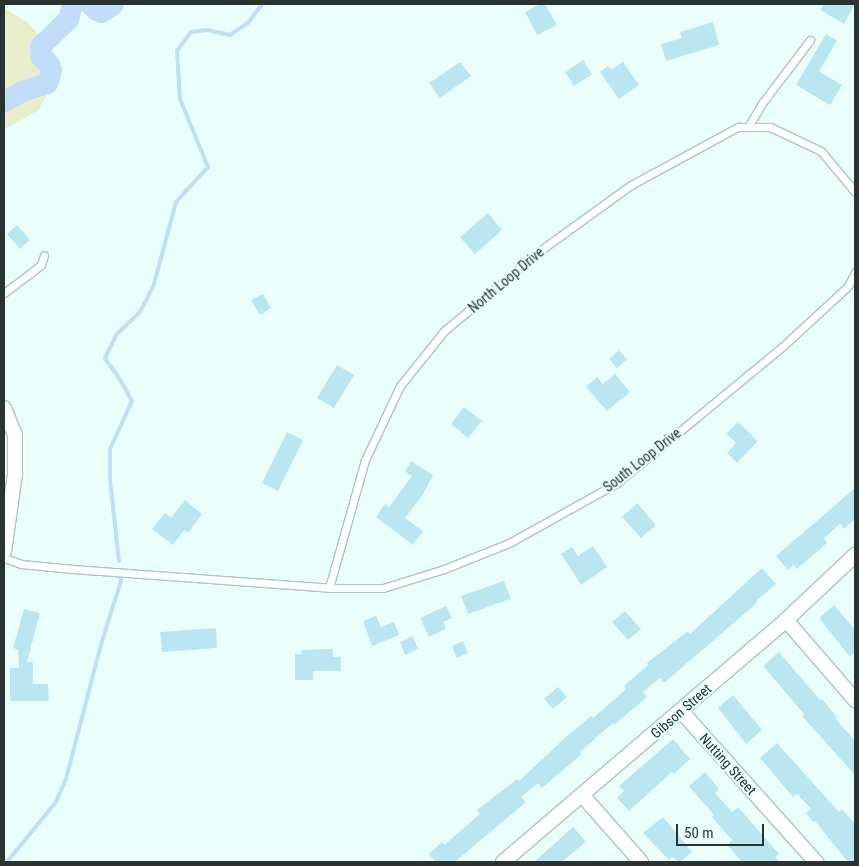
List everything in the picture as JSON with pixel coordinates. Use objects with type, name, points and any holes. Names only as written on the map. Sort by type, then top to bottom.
[{"type":"street","points":[[4,408],[15,435],[16,474],[4,551]]},
{"type":"street","name":"Gibson Street","points":[[503,862],[786,620],[855,555]]},
{"type":"street","points":[[786,620],[855,700]]},
{"type":"street","name":"Nutting Street","points":[[681,711],[816,862]]},
{"type":"street","points":[[582,796],[641,862]]},
{"type":"lane","points":[[748,127],[763,102],[810,40]]},
{"type":"lane","name":"North Loop Drive","points":[[329,588],[365,460],[400,386],[444,331],[545,247],[631,185],[738,127],[770,127],[820,151],[855,192]]},
{"type":"lane","points":[[4,293],[41,265],[44,254]]},
{"type":"lane","name":"South Loop Drive","points":[[4,558],[21,564],[73,569],[329,588],[383,588],[444,568],[509,543],[617,483],[782,347],[848,286],[855,272]]},
{"type":"green space","points":[[4,8],[27,22],[54,52],[57,77],[38,111],[4,129]]},
{"type":"building","points":[[540,4],[545,4],[557,25],[537,35],[525,12]]},
{"type":"building","points":[[824,4],[855,4],[844,24],[820,10]]},
{"type":"building","points":[[713,22],[719,45],[666,61],[661,44],[682,38],[680,32]]},
{"type":"building","points":[[826,34],[837,41],[819,71],[842,85],[830,105],[796,85]]},
{"type":"building","points":[[583,60],[592,74],[574,86],[565,72]]},
{"type":"building","points":[[460,62],[471,76],[440,98],[429,83]]},
{"type":"building","points":[[623,62],[639,85],[619,99],[600,72],[608,66],[611,70]]},
{"type":"building","points":[[488,213],[502,230],[475,254],[460,237]]},
{"type":"building","points":[[17,225],[30,240],[20,249],[7,234]]},
{"type":"building","points":[[263,294],[271,308],[260,315],[251,300]]},
{"type":"building","points":[[619,350],[627,359],[617,368],[609,359]]},
{"type":"building","points":[[337,365],[354,375],[334,408],[317,398]]},
{"type":"building","points":[[615,374],[630,392],[607,411],[586,387],[597,377],[603,384]]},
{"type":"building","points":[[464,407],[482,421],[468,438],[451,424]]},
{"type":"building","points":[[738,422],[758,441],[737,463],[727,453],[736,443],[726,434]]},
{"type":"building","points":[[287,432],[303,440],[278,491],[262,483]]},
{"type":"building","points":[[411,461],[433,475],[422,496],[405,518],[423,531],[413,545],[376,517],[385,504],[389,507],[412,476],[405,472]]},
{"type":"building","points":[[855,488],[855,519],[844,529],[840,524],[824,538],[827,543],[797,569],[793,565],[788,570],[776,556]]},
{"type":"building","points":[[185,500],[202,514],[188,533],[184,530],[173,545],[152,529],[165,513],[171,518]]},
{"type":"building","points":[[637,503],[656,525],[641,538],[622,517]]},
{"type":"building","points":[[593,546],[607,567],[581,585],[561,554],[572,547],[578,556]]},
{"type":"building","points":[[762,568],[776,584],[756,601],[758,602],[664,683],[660,678],[643,692],[647,697],[614,725],[613,723],[580,752],[582,754],[542,788],[538,783],[521,797],[526,802],[455,862],[436,862],[429,854],[442,842],[444,845],[480,814],[477,810],[517,779],[519,781],[566,737],[591,716],[593,718],[626,689],[624,686],[648,665],[647,663],[688,631],[690,634]]},
{"type":"building","points":[[504,581],[511,599],[468,614],[461,596]]},
{"type":"building","points":[[834,605],[855,630],[855,652],[850,657],[819,618]]},
{"type":"building","points":[[446,606],[452,618],[443,622],[446,629],[429,637],[420,618]]},
{"type":"building","points":[[24,609],[40,613],[27,662],[33,662],[33,684],[48,684],[49,701],[10,701],[10,668],[19,668],[18,650],[13,648]]},
{"type":"building","points":[[625,611],[641,629],[628,640],[612,622]]},
{"type":"building","points":[[376,616],[381,627],[394,622],[399,635],[372,646],[363,621]]},
{"type":"building","points":[[216,628],[217,648],[162,652],[160,632]]},
{"type":"building","points":[[413,636],[418,649],[405,655],[400,642]]},
{"type":"building","points":[[463,641],[468,653],[457,658],[452,646]]},
{"type":"building","points":[[333,649],[333,657],[341,657],[341,671],[313,671],[313,680],[295,680],[295,654],[302,654],[301,650]]},
{"type":"building","points":[[779,652],[820,700],[822,699],[837,717],[835,718],[855,741],[855,775],[802,716],[804,714],[763,666]]},
{"type":"building","points":[[558,687],[567,697],[553,709],[544,699]]},
{"type":"building","points":[[733,695],[762,730],[746,744],[718,708]]},
{"type":"building","points":[[673,739],[690,759],[674,774],[672,772],[629,811],[617,798],[624,791],[619,786]]},
{"type":"building","points":[[777,743],[839,812],[842,809],[855,824],[855,862],[848,862],[815,821],[813,822],[806,813],[811,809],[797,794],[793,797],[760,758]]},
{"type":"building","points":[[705,772],[719,789],[715,793],[732,812],[738,807],[779,854],[775,857],[780,862],[742,862],[727,845],[732,840],[689,786]]},
{"type":"building","points":[[663,817],[692,852],[680,862],[672,857],[669,860],[643,833]]},
{"type":"building","points":[[573,827],[586,842],[562,862],[534,862]]},
{"type":"waterway","points":[[4,101],[22,91],[47,83],[51,70],[49,64],[41,57],[40,46],[68,19],[72,4]]},
{"type":"waterway","points":[[90,4],[101,12],[113,4]]},
{"type":"waterway","points":[[119,561],[110,480],[110,449],[132,401],[105,358],[116,335],[140,312],[154,284],[176,202],[208,167],[180,99],[177,51],[191,32],[207,30],[230,35],[248,23],[261,6],[260,4]]},
{"type":"waterway","points":[[7,862],[56,802],[66,779],[102,641],[121,581],[121,575]]}]
